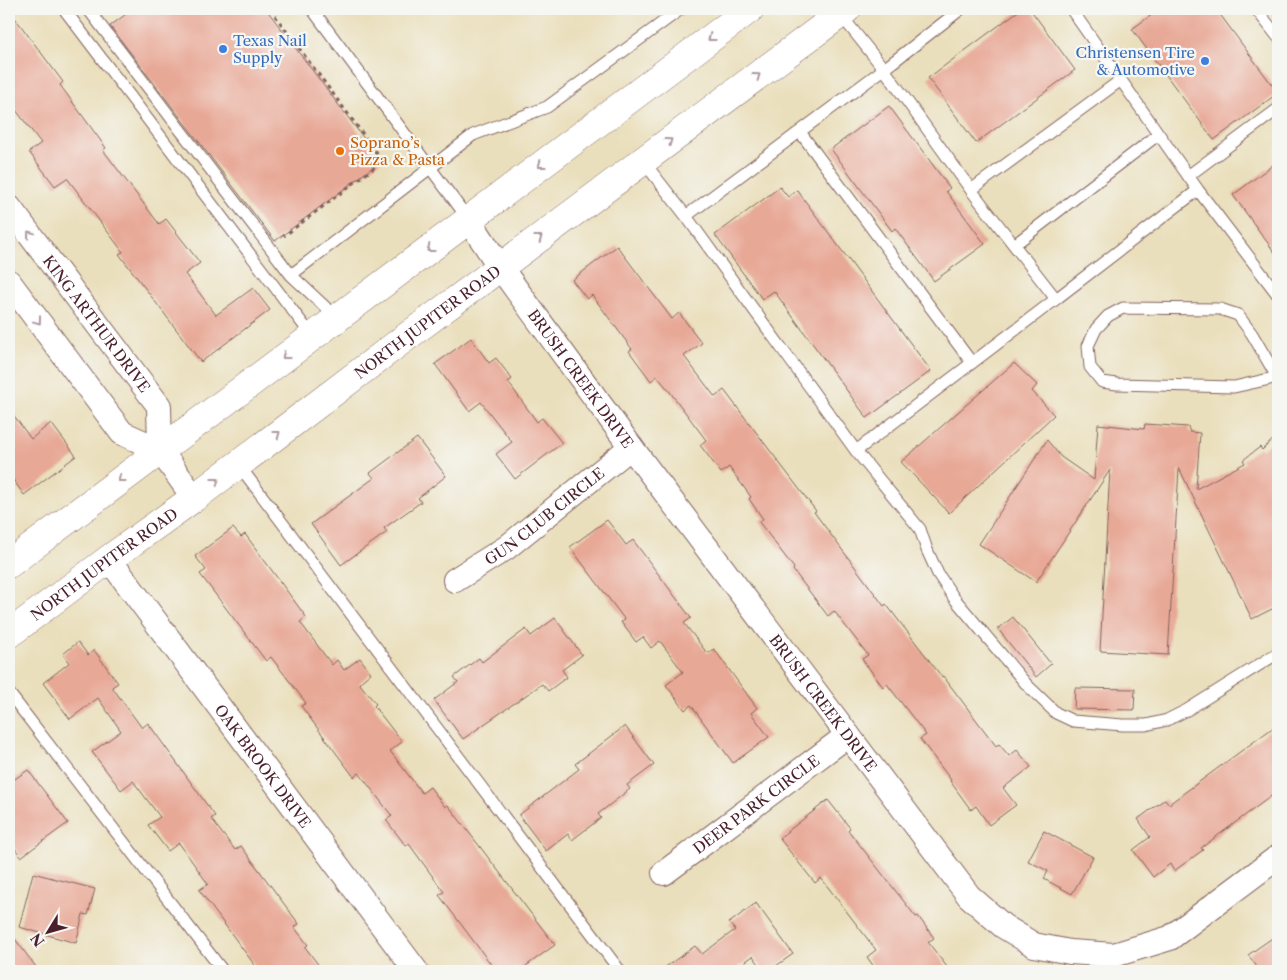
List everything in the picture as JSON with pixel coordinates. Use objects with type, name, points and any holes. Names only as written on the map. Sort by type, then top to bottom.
[{"type":"main road","points":[[13,557],[160,450],[750,9]]},
{"type":"main road","name":"NORTH JUPITER ROAD","points":[[9,634],[194,498],[841,11]]},
{"type":"street","name":"KING ARTHUR DRIVE","points":[[9,207],[159,406],[160,450]]},
{"type":"street","name":"BRUSH CREEK DRIVE","points":[[469,220],[500,267],[631,447],[969,896],[1003,926],[1034,945],[1069,962],[1114,955],[1170,938],[1278,857]]},
{"type":"street","points":[[9,282],[122,433],[160,450],[194,498]]},
{"type":"street","name":"GUN CLUB CIRCLE","points":[[454,580],[506,548],[631,447]]},
{"type":"street","name":"OAK BROOK DRIVE","points":[[109,559],[416,971]]},
{"type":"street","name":"DEER PARK CIRCLE","points":[[664,873],[848,735]]},
{"type":"lane","points":[[64,9],[312,336]]},
{"type":"lane","points":[[88,9],[291,276],[337,318]]},
{"type":"lane","points":[[312,9],[469,220]]},
{"type":"lane","points":[[291,276],[472,135],[547,107],[681,9]]},
{"type":"lane","points":[[686,216],[884,69],[961,9]]},
{"type":"lane","points":[[1256,9],[1278,37]]},
{"type":"lane","points":[[841,11],[971,190],[1056,299]]},
{"type":"lane","points":[[1077,11],[1121,80],[1188,176],[1278,295]]},
{"type":"lane","points":[[971,190],[1121,80]]},
{"type":"lane","points":[[1188,176],[1278,109]]},
{"type":"lane","points":[[800,132],[972,363]]},
{"type":"lane","points":[[1014,246],[1159,134]]},
{"type":"lane","points":[[642,160],[686,216],[856,451],[920,530],[938,574],[954,598],[1028,684],[1056,713],[1073,720],[1123,725],[1146,725],[1167,720],[1188,710],[1278,653]]},
{"type":"lane","points":[[856,451],[1198,190]]},
{"type":"lane","points":[[1123,308],[1220,309],[1238,315],[1278,377],[1234,387],[1102,382],[1090,368],[1088,346],[1096,329],[1108,316],[1123,308]]},
{"type":"lane","points":[[238,464],[620,971]]},
{"type":"lane","points":[[9,693],[223,971]]},
{"type":"path","points":[[270,9],[383,161],[278,241]]},
{"type":"building","points":[[133,9],[266,9],[381,161],[275,241],[110,26]]},
{"type":"building","points":[[1021,9],[1030,9],[1075,70],[976,143],[928,78]]},
{"type":"building","name":"Christensen Tire & Automotive","points":[[1160,9],[1216,9],[1278,93],[1214,140],[1132,29]]},
{"type":"building","points":[[9,10],[63,82],[60,85],[106,148],[103,150],[159,224],[166,219],[200,263],[185,274],[216,315],[253,288],[270,310],[201,362],[119,254],[123,252],[67,178],[55,186],[29,152],[41,143],[9,101]]},
{"type":"building","points":[[889,106],[950,188],[946,191],[985,244],[934,281],[895,228],[892,231],[831,149]]},
{"type":"building","points":[[1278,161],[1278,257],[1233,195]]},
{"type":"building","points":[[780,187],[788,197],[797,190],[931,371],[867,418],[774,291],[762,299],[715,235]]},
{"type":"building","points":[[617,246],[672,319],[679,313],[702,343],[684,356],[715,397],[724,390],[816,511],[814,512],[884,606],[886,604],[996,746],[999,744],[1009,756],[1017,750],[1031,767],[1003,788],[1016,805],[989,825],[976,806],[971,810],[920,739],[926,735],[887,684],[883,687],[862,659],[868,655],[834,611],[828,616],[793,570],[794,568],[759,522],[763,519],[749,499],[751,497],[729,467],[721,473],[700,445],[706,440],[670,392],[657,376],[651,381],[629,351],[632,349],[592,295],[587,299],[572,280]]},
{"type":"building","points":[[471,338],[489,363],[496,358],[512,379],[508,382],[537,422],[542,418],[562,443],[515,479],[496,454],[512,442],[481,402],[469,411],[435,364]]},
{"type":"building","points":[[1014,363],[1037,385],[1032,391],[1054,415],[949,513],[901,462]]},
{"type":"building","points":[[9,409],[31,439],[51,423],[76,456],[24,495],[9,474]]},
{"type":"building","points":[[1098,424],[1144,429],[1145,424],[1188,427],[1190,432],[1200,433],[1196,489],[1245,463],[1243,460],[1260,447],[1262,450],[1278,435],[1278,606],[1252,619],[1179,468],[1168,655],[1100,651],[1110,470],[1036,582],[979,544],[1047,440],[1061,457],[1094,480]]},
{"type":"building","points":[[417,438],[446,476],[418,498],[421,502],[384,528],[387,532],[341,565],[311,524],[374,478],[370,473]]},
{"type":"building","points":[[607,520],[626,545],[633,540],[691,618],[684,623],[707,653],[714,649],[757,708],[751,713],[769,737],[733,763],[691,705],[685,710],[666,685],[683,672],[660,641],[651,648],[643,637],[636,642],[621,622],[625,620],[570,547]]},
{"type":"building","points":[[233,528],[241,537],[245,534],[306,617],[300,622],[332,665],[337,660],[344,670],[360,658],[371,673],[359,683],[402,742],[390,751],[422,793],[430,787],[445,807],[448,805],[555,945],[519,971],[496,971],[439,895],[444,892],[409,844],[406,846],[386,820],[392,816],[359,773],[354,777],[301,706],[306,703],[271,657],[266,661],[200,574],[206,570],[195,556]]},
{"type":"building","points":[[1013,617],[1051,664],[1036,677],[998,629]]},
{"type":"building","points":[[555,618],[582,655],[562,670],[567,677],[548,691],[542,684],[463,739],[434,700],[458,682],[454,677],[479,658],[482,662],[526,629],[531,636]]},
{"type":"building","points":[[78,642],[88,655],[94,650],[118,683],[112,687],[142,728],[148,723],[215,816],[211,819],[235,850],[241,846],[299,924],[294,927],[308,945],[305,947],[323,971],[259,971],[199,890],[208,884],[179,843],[168,851],[148,825],[160,817],[133,781],[121,790],[92,752],[121,731],[98,698],[70,719],[43,683],[69,663],[63,654]]},
{"type":"building","points":[[1075,688],[1135,689],[1134,710],[1074,709]]},
{"type":"building","points":[[1278,724],[1278,791],[1201,848],[1203,850],[1174,871],[1170,864],[1153,877],[1133,850],[1150,837],[1138,819],[1165,799],[1169,804]]},
{"type":"building","points":[[625,726],[654,765],[627,785],[630,789],[598,814],[601,818],[572,840],[568,834],[546,851],[519,815],[579,769],[575,764]]},
{"type":"building","points":[[28,770],[68,823],[21,857],[9,840],[9,783]]},
{"type":"building","points":[[828,800],[850,828],[848,830],[934,938],[928,942],[950,971],[877,971],[867,957],[876,950],[821,878],[815,883],[779,838]]},
{"type":"building","points":[[1044,831],[1093,857],[1072,894],[1044,879],[1048,871],[1028,861]]},
{"type":"building","points":[[33,873],[95,889],[88,915],[83,914],[76,943],[19,927]]},
{"type":"building","points":[[756,903],[793,954],[769,971],[764,971],[753,956],[732,971],[660,971],[695,946],[702,954],[735,930],[729,923]]},
{"type":"building","points":[[9,931],[39,971],[9,971]]},
{"type":"building","points":[[1278,934],[1278,971],[1260,971],[1248,955]]},
{"type":"place","name":"Texas Nail Supply","points":[[223,49]]},
{"type":"place","name":"Christensen Tire & Automotive","points":[[1205,61]]},
{"type":"place","name":"Soprano’s Pizza & Pasta","points":[[340,151]]}]
